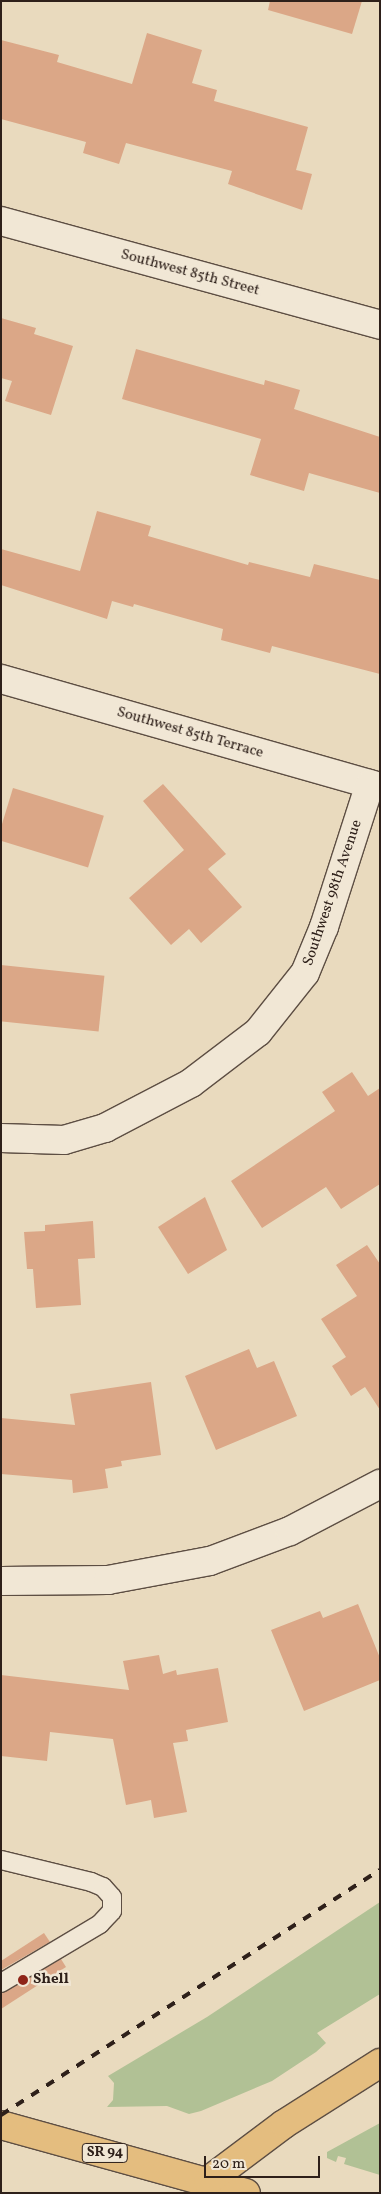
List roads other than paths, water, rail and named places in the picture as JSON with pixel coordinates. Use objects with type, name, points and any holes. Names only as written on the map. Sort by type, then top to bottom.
[{"type":"main road","points":[[200,2187],[284,2124],[380,2063]]},
{"type":"main road","name":"SR 94","points":[[1,2125],[200,2187],[246,2193]]},
{"type":"street","name":"Southwest 85th Street","points":[[1,221],[380,325]]},
{"type":"street","name":"Southwest 85th Terrace","points":[[1,679],[375,786]]},
{"type":"street","name":"Southwest 98th Avenue","points":[[1,1138],[64,1140],[105,1128],[191,1083],[232,1054],[281,1007],[305,973],[324,927],[375,786]]},
{"type":"street","points":[[1,1581],[108,1580],[210,1561],[290,1531],[380,1484]]},
{"type":"lane","points":[[1,1860],[91,1882],[103,1887],[112,1897],[112,1911],[100,1924],[1,1983]]},
{"type":"railway","points":[[1,2115],[380,1870]]},
{"type":"place","name":"Shell","points":[[23,1980]]}]
